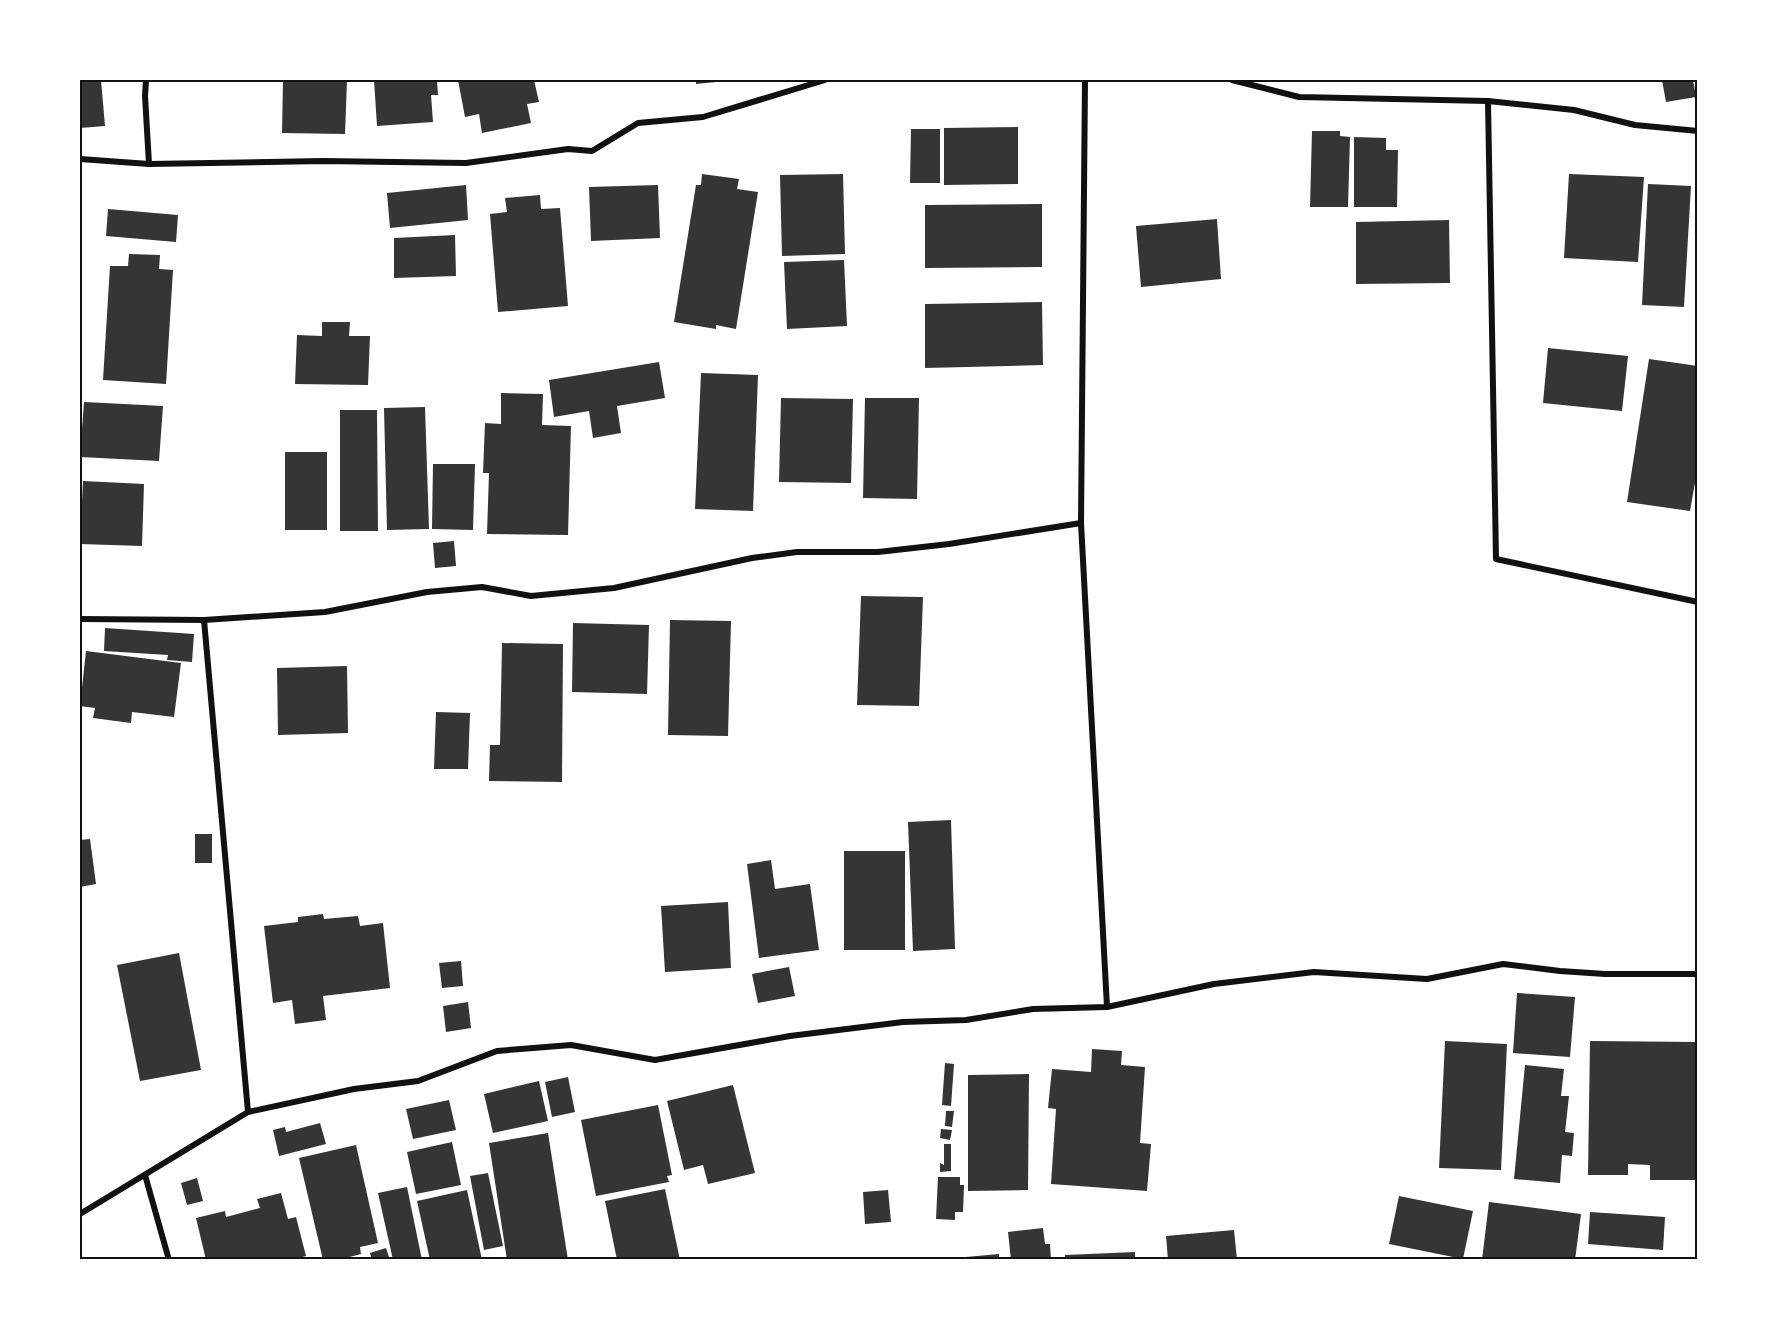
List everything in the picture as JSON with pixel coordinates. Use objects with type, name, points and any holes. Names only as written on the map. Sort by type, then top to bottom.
[{"type":"street","points":[[146,80],[149,164]]},
{"type":"street","points":[[80,159],[149,164],[323,161],[466,163],[568,149],[592,151],[638,123],[704,117],[825,80]]},
{"type":"street","points":[[1085,80],[1081,523],[1107,1007]]},
{"type":"street","points":[[1232,80],[1299,97],[1488,101],[1574,110],[1635,124],[1698,130]]},
{"type":"street","points":[[1488,101],[1496,559],[1698,603]]},
{"type":"street","points":[[80,619],[204,620],[325,612],[427,592],[482,587],[531,596],[614,588],[752,558],[797,552],[878,552],[949,544],[1081,523]]},
{"type":"street","points":[[204,620],[248,1112]]},
{"type":"street","points":[[80,1214],[248,1112],[354,1089],[418,1081],[497,1051],[571,1045],[655,1060],[790,1035],[903,1022],[966,1020],[1033,1009],[1107,1007],[1214,984],[1314,972],[1427,979],[1503,964],[1605,974],[1698,974]]},
{"type":"street","points":[[145,1175],[169,1260]]},
{"type":"building","points":[[80,80],[101,80],[105,126],[80,128]]},
{"type":"building","points":[[283,80],[347,80],[345,134],[282,133]]},
{"type":"building","points":[[374,80],[437,80],[438,95],[431,95],[433,122],[377,126]]},
{"type":"building","points":[[458,80],[534,80],[539,102],[527,104],[531,123],[482,133],[479,114],[465,117]]},
{"type":"building","points":[[696,80],[726,80],[726,81],[696,84]]},
{"type":"building","points":[[1662,80],[1693,80],[1696,97],[1666,102]]},
{"type":"building","points":[[1018,127],[1018,184],[944,185],[944,128]]},
{"type":"building","points":[[911,129],[940,129],[940,183],[910,183]]},
{"type":"building","points":[[1312,131],[1340,131],[1340,136],[1350,137],[1348,207],[1310,207]]},
{"type":"building","points":[[1354,137],[1386,138],[1386,150],[1398,150],[1397,207],[1354,207]]},
{"type":"building","points":[[702,174],[739,179],[737,189],[758,192],[736,329],[716,325],[716,329],[674,322],[696,185],[701,185]]},
{"type":"building","points":[[843,174],[845,254],[782,256],[780,175]]},
{"type":"building","points":[[1569,174],[1644,177],[1638,262],[1564,258]]},
{"type":"building","points":[[1648,184],[1691,186],[1684,307],[1642,305]]},
{"type":"building","points":[[466,185],[468,220],[390,228],[387,193]]},
{"type":"building","points":[[658,185],[660,238],[591,241],[589,187]]},
{"type":"building","points":[[540,195],[541,209],[560,208],[568,306],[498,312],[490,214],[507,212],[505,198]]},
{"type":"building","points":[[1042,204],[1042,267],[925,268],[925,205]]},
{"type":"building","points":[[108,209],[178,215],[176,242],[106,236]]},
{"type":"building","points":[[1217,219],[1221,279],[1141,287],[1136,226]]},
{"type":"building","points":[[1449,220],[1450,283],[1356,284],[1356,222]]},
{"type":"building","points":[[455,235],[456,276],[394,278],[394,238]]},
{"type":"building","points":[[129,254],[160,255],[159,269],[173,270],[166,384],[103,380],[110,266],[128,266]]},
{"type":"building","points":[[844,260],[847,326],[787,329],[784,262]]},
{"type":"building","points":[[1042,302],[1043,365],[925,368],[925,304]]},
{"type":"building","points":[[322,322],[350,322],[349,336],[370,336],[368,385],[295,384],[297,335],[322,336]]},
{"type":"building","points":[[1548,348],[1628,356],[1622,411],[1543,403]]},
{"type":"building","points":[[1649,359],[1698,366],[1698,466],[1690,511],[1627,502]]},
{"type":"building","points":[[659,362],[665,398],[617,406],[621,433],[593,438],[589,411],[554,417],[549,380]]},
{"type":"building","points":[[701,373],[758,375],[753,511],[695,509]]},
{"type":"building","points":[[501,393],[543,394],[542,425],[571,426],[568,535],[487,534],[489,473],[483,473],[485,423],[501,424]]},
{"type":"building","points":[[781,398],[853,399],[851,483],[779,482]]},
{"type":"building","points":[[865,398],[919,398],[917,499],[863,498]]},
{"type":"building","points":[[84,402],[163,406],[159,461],[80,457]]},
{"type":"building","points":[[425,407],[429,529],[387,530],[384,408]]},
{"type":"building","points":[[340,410],[377,410],[378,531],[340,531]]},
{"type":"building","points":[[285,452],[327,452],[327,530],[285,530]]},
{"type":"building","points":[[433,464],[475,464],[473,530],[432,529]]},
{"type":"building","points":[[83,481],[144,484],[142,546],[80,544]]},
{"type":"building","points":[[454,541],[456,566],[435,568],[433,543]]},
{"type":"building","points":[[861,596],[923,597],[919,706],[857,705]]},
{"type":"building","points":[[670,620],[731,621],[728,736],[668,735]]},
{"type":"building","points":[[573,623],[649,625],[647,694],[572,692]]},
{"type":"building","points":[[105,628],[194,634],[192,662],[167,660],[168,655],[104,651]]},
{"type":"building","points":[[502,643],[563,644],[562,782],[489,781],[490,745],[500,745]]},
{"type":"building","points":[[86,651],[181,663],[174,717],[132,712],[131,723],[93,718],[95,708],[80,706]]},
{"type":"building","points":[[347,666],[348,733],[278,735],[277,668]]},
{"type":"building","points":[[436,712],[470,713],[468,769],[434,769]]},
{"type":"building","points":[[951,820],[955,949],[913,951],[908,822]]},
{"type":"building","points":[[195,834],[212,834],[212,863],[195,863]]},
{"type":"building","points":[[90,839],[96,884],[80,887],[80,840]]},
{"type":"building","points":[[844,851],[905,851],[905,950],[844,950]]},
{"type":"building","points":[[771,860],[775,889],[810,884],[819,950],[759,958],[747,864]]},
{"type":"building","points":[[728,902],[731,968],[665,972],[661,906]]},
{"type":"building","points":[[323,914],[324,919],[358,916],[360,926],[383,923],[390,988],[323,996],[326,1020],[295,1024],[292,1000],[273,1003],[264,926],[298,922],[298,917]]},
{"type":"building","points":[[179,953],[201,1070],[140,1081],[117,965]]},
{"type":"building","points":[[461,961],[463,986],[442,988],[439,963]]},
{"type":"building","points":[[789,967],[795,996],[758,1003],[752,974]]},
{"type":"building","points":[[1517,993],[1575,997],[1570,1057],[1513,1053]]},
{"type":"building","points":[[468,1002],[471,1028],[446,1032],[443,1006]]},
{"type":"building","points":[[1445,1041],[1507,1044],[1501,1170],[1439,1168]]},
{"type":"building","points":[[1590,1041],[1698,1042],[1698,1180],[1650,1180],[1650,1165],[1628,1164],[1628,1175],[1588,1175]]},
{"type":"building","points":[[1092,1049],[1122,1051],[1121,1065],[1145,1067],[1140,1143],[1151,1144],[1147,1191],[1051,1184],[1056,1109],[1048,1108],[1052,1069],[1091,1072]]},
{"type":"building","points":[[945,1063],[954,1064],[951,1106],[942,1105]]},
{"type":"building","points":[[1525,1065],[1564,1069],[1561,1096],[1569,1096],[1565,1132],[1574,1133],[1572,1156],[1562,1155],[1560,1183],[1514,1179]]},
{"type":"building","points":[[1029,1074],[1028,1190],[968,1191],[968,1075]]},
{"type":"building","points":[[568,1077],[575,1112],[552,1117],[545,1082]]},
{"type":"building","points":[[539,1081],[548,1121],[493,1133],[484,1094]]},
{"type":"building","points":[[733,1085],[755,1173],[708,1184],[703,1165],[684,1170],[667,1101]]},
{"type":"building","points":[[449,1100],[456,1130],[413,1139],[406,1109]]},
{"type":"building","points":[[658,1105],[672,1175],[667,1176],[669,1182],[596,1196],[581,1120]]},
{"type":"building","points":[[946,1111],[954,1111],[952,1127],[945,1126]]},
{"type":"building","points":[[320,1123],[326,1144],[279,1156],[273,1130],[285,1127],[286,1132]]},
{"type":"building","points":[[941,1129],[952,1130],[950,1140],[940,1138]]},
{"type":"building","points":[[548,1133],[568,1260],[507,1260],[489,1143]]},
{"type":"building","points":[[452,1142],[461,1185],[416,1194],[407,1152]]},
{"type":"building","points":[[944,1144],[951,1144],[951,1171],[940,1172],[940,1163],[944,1165]]},
{"type":"building","points":[[356,1145],[378,1243],[360,1247],[361,1254],[338,1260],[323,1260],[299,1158]]},
{"type":"building","points":[[488,1173],[503,1246],[484,1250],[470,1176]]},
{"type":"building","points":[[938,1177],[960,1177],[960,1185],[964,1185],[963,1212],[955,1212],[955,1220],[936,1219]]},
{"type":"building","points":[[197,1178],[203,1201],[187,1205],[181,1183]]},
{"type":"building","points":[[407,1187],[422,1260],[393,1260],[378,1193]]},
{"type":"building","points":[[665,1189],[680,1260],[617,1260],[605,1201]]},
{"type":"building","points":[[467,1190],[482,1260],[430,1260],[417,1201]]},
{"type":"building","points":[[888,1190],[891,1222],[865,1224],[863,1192]]},
{"type":"building","points":[[281,1193],[288,1219],[296,1217],[306,1256],[292,1260],[206,1260],[196,1218],[225,1211],[226,1217],[260,1208],[257,1199]]},
{"type":"building","points":[[1399,1196],[1473,1211],[1463,1259],[1389,1244]]},
{"type":"building","points":[[1489,1202],[1581,1214],[1575,1260],[1482,1260]]},
{"type":"building","points":[[1590,1212],[1665,1217],[1663,1250],[1588,1244]]},
{"type":"building","points":[[1043,1228],[1045,1244],[1050,1244],[1051,1260],[1011,1260],[1008,1232]]},
{"type":"building","points":[[1234,1230],[1237,1260],[1168,1260],[1166,1236]]},
{"type":"building","points":[[386,1248],[390,1260],[372,1260],[370,1253]]},
{"type":"building","points":[[1135,1252],[1135,1260],[1065,1260],[1065,1255]]},
{"type":"building","points":[[999,1254],[999,1260],[966,1260],[966,1257]]}]
